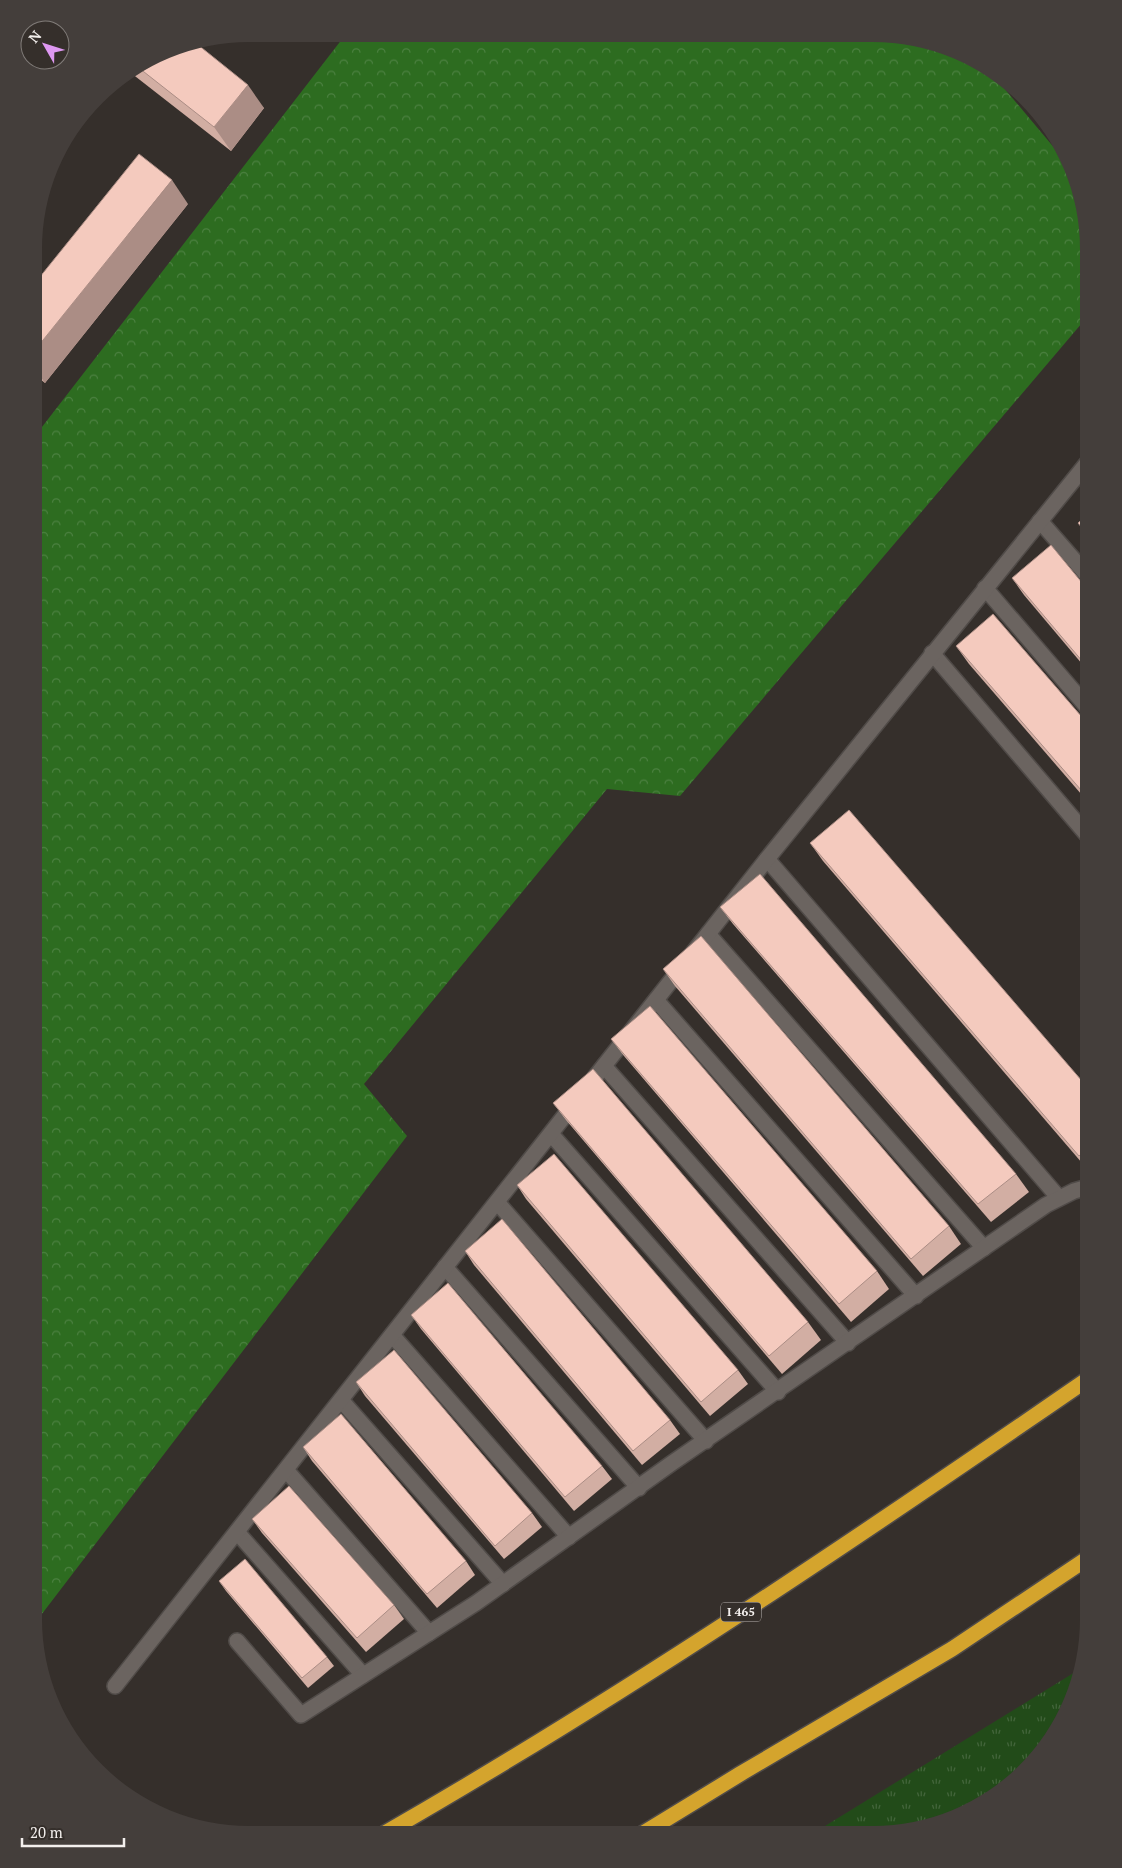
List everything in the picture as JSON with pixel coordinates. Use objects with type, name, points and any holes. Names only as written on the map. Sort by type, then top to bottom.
[{"type":"highway","name":"I 465","points":[[397,1826],[587,1712],[927,1490],[1080,1384]]},
{"type":"highway","points":[[655,1826],[952,1649],[1080,1563]]},
{"type":"lane","points":[[115,1686],[767,859],[1080,472]]},
{"type":"lane","points":[[1040,521],[1080,567]]},
{"type":"lane","points":[[985,588],[1080,699]]},
{"type":"lane","points":[[932,653],[1080,827]]},
{"type":"lane","points":[[767,859],[1059,1198]]},
{"type":"lane","points":[[708,934],[984,1248]]},
{"type":"lane","points":[[656,1000],[916,1296]]},
{"type":"lane","points":[[604,1066],[848,1343]]},
{"type":"lane","points":[[551,1134],[778,1392]]},
{"type":"lane","points":[[237,1641],[301,1715],[503,1584],[1046,1205],[1080,1189]]},
{"type":"lane","points":[[496,1202],[706,1441]]},
{"type":"lane","points":[[445,1267],[639,1488]]},
{"type":"lane","points":[[392,1335],[569,1537]]},
{"type":"lane","points":[[341,1400],[503,1584]]},
{"type":"lane","points":[[286,1470],[429,1633]]},
{"type":"lane","points":[[237,1532],[363,1675]]},
{"type":"green space","points":[[340,42],[872,42],[913,46],[951,58],[976,70],[1009,94],[1052,146],[1064,171],[1076,209],[1080,250],[1080,325],[680,796],[607,789],[364,1084],[407,1136],[42,1614],[42,427]]},
{"type":"green space","points":[[1071,1674],[1058,1710],[1037,1744],[1009,1774],[976,1798],[951,1810],[913,1822],[872,1826],[825,1826]]},
{"type":"building","points":[[202,48],[248,85],[214,127],[144,72],[171,58]]},
{"type":"building","points":[[139,154],[172,180],[42,341],[42,274]]},
{"type":"building","points":[[1051,545],[1080,580],[1080,659],[1012,578]]},
{"type":"building","points":[[993,614],[1080,715],[1080,789],[956,646]]},
{"type":"building","points":[[849,810],[1080,1079],[1079,1156],[810,843]]},
{"type":"building","points":[[760,874],[1016,1174],[978,1204],[720,907]]},
{"type":"building","points":[[701,936],[949,1226],[911,1259],[663,969]]},
{"type":"building","points":[[650,1006],[877,1271],[839,1304],[611,1039]]},
{"type":"building","points":[[593,1069],[808,1322],[769,1356],[553,1103]]},
{"type":"building","points":[[554,1154],[738,1370],[701,1402],[517,1185]]},
{"type":"building","points":[[502,1219],[670,1420],[633,1451],[465,1251]]},
{"type":"building","points":[[448,1283],[602,1466],[565,1497],[411,1315]]},
{"type":"building","points":[[394,1350],[532,1513],[495,1546],[356,1382]]},
{"type":"building","points":[[341,1414],[466,1561],[427,1594],[303,1447]]},
{"type":"building","points":[[289,1486],[394,1605],[357,1638],[252,1519]]},
{"type":"building","points":[[245,1559],[327,1657],[302,1678],[219,1581]]}]
